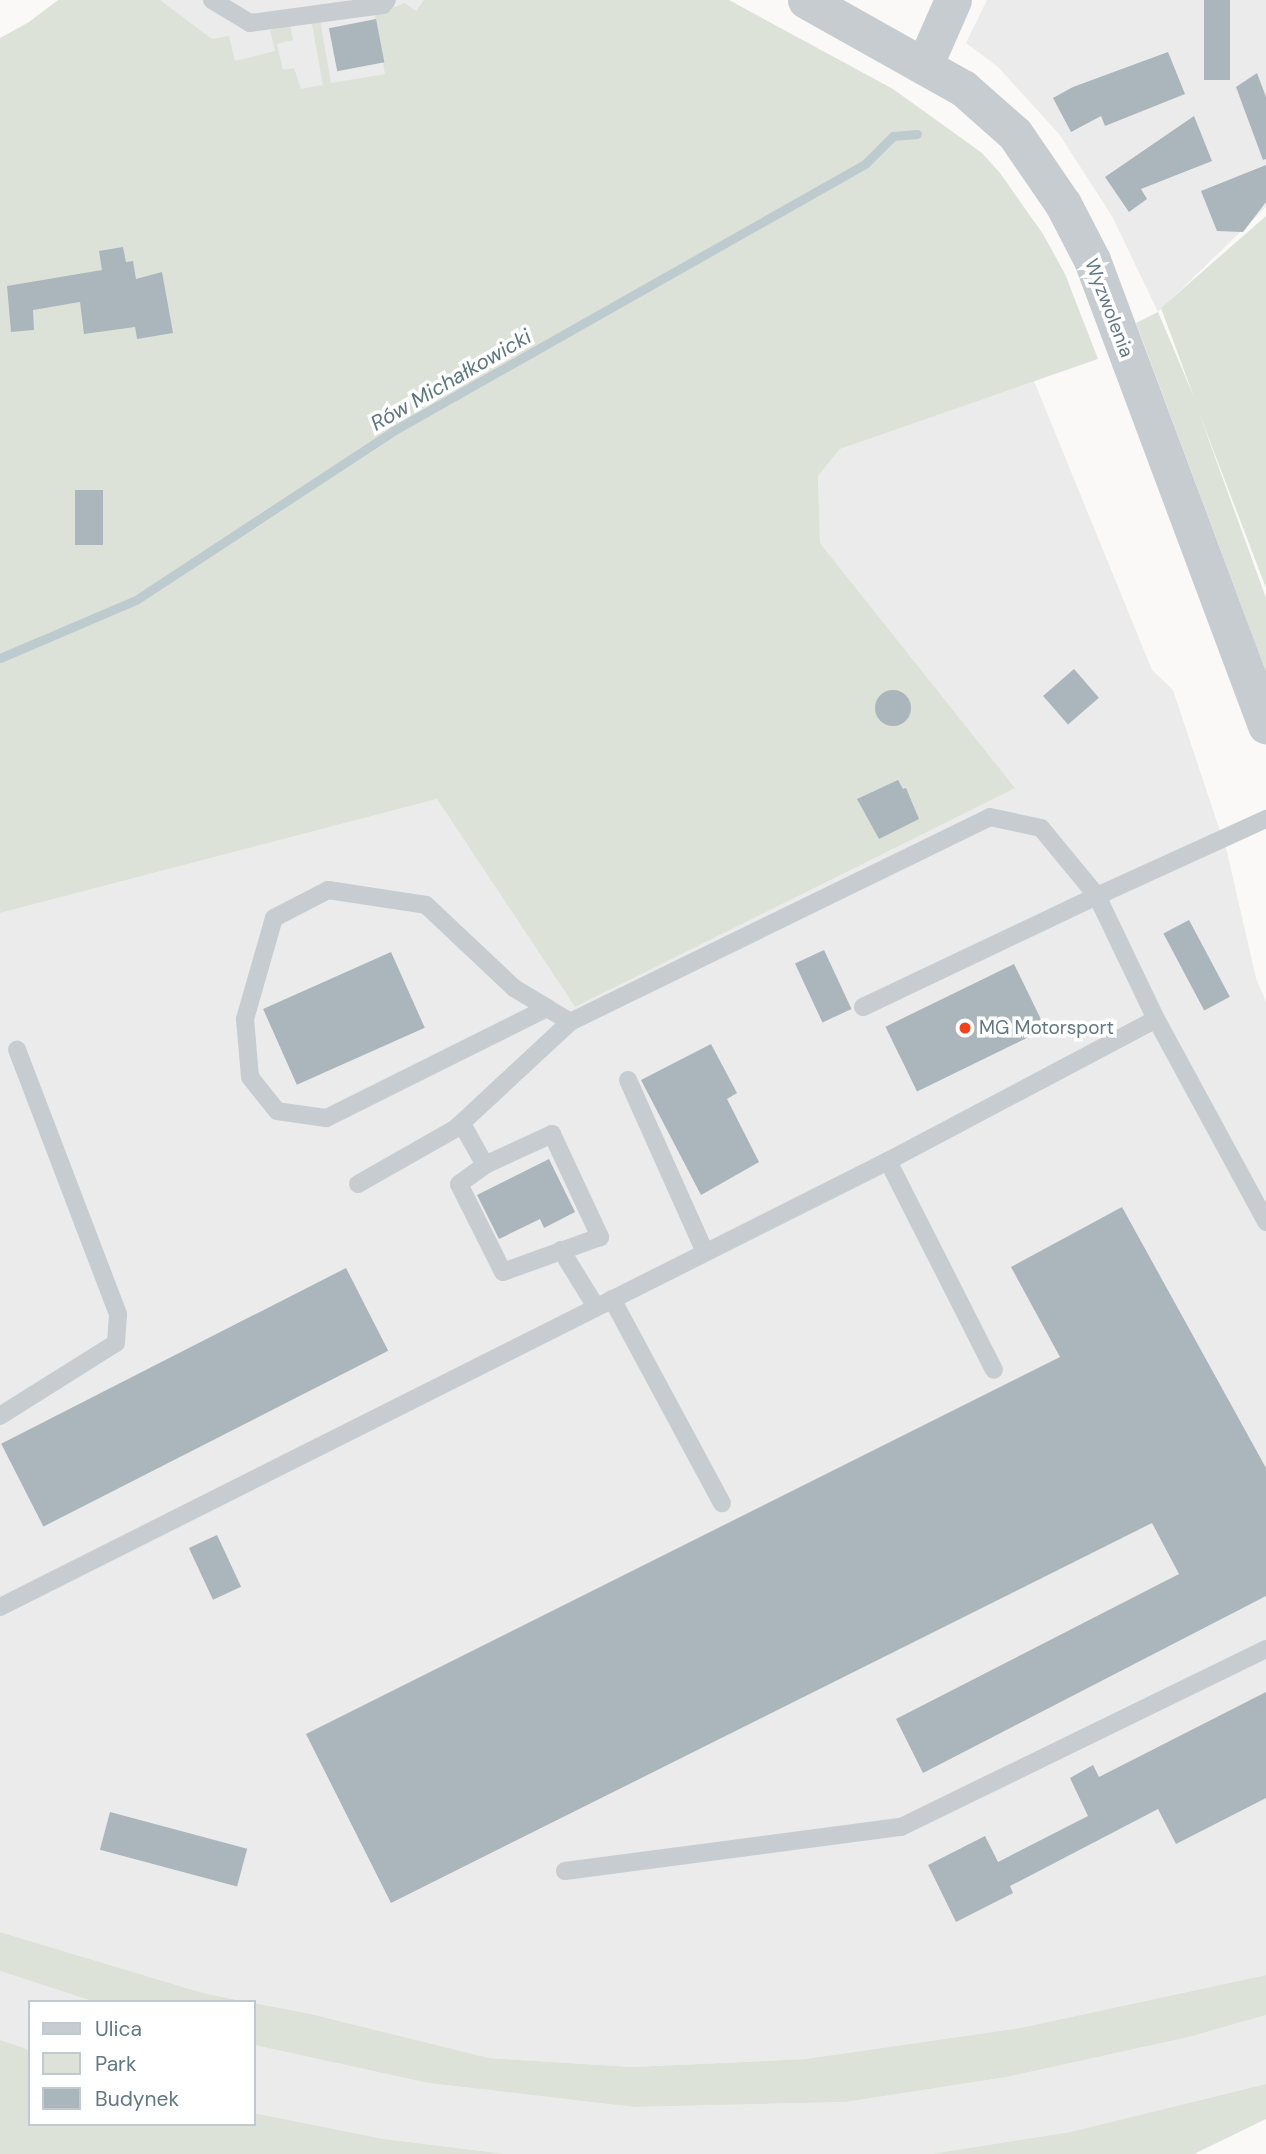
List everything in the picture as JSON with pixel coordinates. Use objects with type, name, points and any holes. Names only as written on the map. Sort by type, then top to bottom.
[{"type":"street","name":"Wyzwolenia","points":[[806,0],[963,88],[1014,134],[1074,226],[1092,260],[1266,726]]},
{"type":"street","points":[[924,66],[953,0]]},
{"type":"lane","points":[[212,0],[250,23],[383,5],[387,0]]},
{"type":"lane","points":[[358,1184],[462,1124],[570,1022],[990,817],[1041,828],[1097,896],[1156,1019],[1266,1222]]},
{"type":"lane","points":[[863,1007],[1266,819]]},
{"type":"lane","points":[[547,1008],[326,1118],[277,1111],[250,1077],[244,1019],[274,918],[328,890],[426,905],[514,988],[547,1008],[570,1022]]},
{"type":"lane","points":[[0,1607],[888,1161],[1156,1019]]},
{"type":"lane","points":[[0,1416],[116,1343],[118,1314],[17,1050]]},
{"type":"lane","points":[[628,1080],[705,1252]]},
{"type":"lane","points":[[462,1124],[485,1165]]},
{"type":"lane","points":[[552,1134],[600,1237],[503,1272],[459,1184],[485,1165],[552,1134]]},
{"type":"lane","points":[[888,1161],[994,1370]]},
{"type":"lane","points":[[561,1250],[604,1303],[722,1503]]},
{"type":"lane","points":[[565,1871],[901,1827],[1266,1649]]},
{"type":"shaded area","points":[[111,0],[545,0],[419,117],[253,95]]},
{"type":"shaded area","points":[[987,0],[1266,0],[1266,207],[1158,312],[1112,216],[1059,134],[998,67],[966,43]]},
{"type":"shaded area","points":[[1034,381],[1152,670],[1173,690],[1227,852],[1256,978],[1266,1002],[1266,1975],[1020,2028],[805,2059],[633,2067],[489,2058],[311,2014],[256,2003],[256,2000],[239,2000],[203,1993],[0,1932],[0,913],[437,799],[575,1007],[1014,787],[820,543],[818,476],[840,449]]},
{"type":"shaded area","points":[[0,1971],[89,2000],[28,2000],[28,2049],[0,2040]]},
{"type":"shaded area","points":[[1266,2015],[1266,2084],[1070,2132],[931,2154],[506,2154],[384,2139],[256,2113],[256,2045],[428,2083],[633,2107],[846,2102],[1007,2077],[1189,2037]]},
{"type":"green space","points":[[58,0],[160,0],[212,39],[229,36],[235,61],[275,51],[270,30],[290,25],[293,40],[277,44],[283,70],[294,68],[301,89],[323,85],[312,24],[320,20],[331,83],[385,74],[374,9],[392,8],[405,3],[416,11],[424,0],[729,0],[893,89],[982,153],[1000,173],[1043,234],[1065,274],[1098,359],[840,449],[818,476],[820,543],[1015,788],[575,1007],[437,799],[0,913],[0,38],[29,22]]},
{"type":"green space","points":[[1266,216],[1266,588],[1198,410],[1266,598],[1266,672],[1136,323],[1158,312],[1194,397],[1161,308]]},
{"type":"green space","points":[[0,1932],[203,1993],[238,2000],[89,2000],[0,1971]]},
{"type":"green space","points":[[1266,1975],[1266,2015],[1189,2037],[1007,2077],[846,2102],[633,2107],[428,2083],[256,2045],[256,2003],[311,2014],[489,2058],[633,2067],[805,2059],[1020,2028]]},
{"type":"green space","points":[[0,2040],[28,2049],[28,2126],[256,2126],[256,2113],[384,2139],[506,2154],[0,2154]]},
{"type":"green space","points":[[1266,2084],[1266,2119],[1194,2154],[931,2154],[1070,2132]]},
{"type":"building","points":[[1204,0],[1230,0],[1230,80],[1204,80]]},
{"type":"building","points":[[376,19],[384,62],[337,71],[329,28]]},
{"type":"building","points":[[1168,52],[1185,94],[1105,126],[1101,116],[1071,132],[1053,98],[1073,87]]},
{"type":"building","points":[[1257,73],[1266,97],[1266,159],[1263,160],[1236,87]]},
{"type":"building","points":[[1194,116],[1212,161],[1141,189],[1147,199],[1129,212],[1105,177]]},
{"type":"building","points":[[1266,165],[1266,202],[1243,232],[1217,231],[1201,191]]},
{"type":"building","points":[[123,247],[126,262],[133,261],[136,279],[162,272],[173,333],[137,339],[135,327],[84,334],[80,302],[33,310],[34,330],[11,332],[7,286],[102,270],[99,251]]},
{"type":"building","points":[[75,490],[103,490],[103,545],[75,545]]},
{"type":"building","points":[[1074,669],[1099,698],[1068,725],[1043,696]]},
{"type":"building","points":[[893,690],[906,695],[911,708],[906,721],[893,726],[880,721],[875,708],[880,695]]},
{"type":"building","points":[[898,780],[903,789],[906,788],[919,819],[879,839],[857,799]]},
{"type":"building","points":[[1189,920],[1230,997],[1204,1010],[1163,934]]},
{"type":"building","points":[[824,950],[851,1009],[822,1022],[795,964]]},
{"type":"building","points":[[391,952],[425,1028],[297,1085],[263,1009]]},
{"type":"building","name":"MG Motorsport","points":[[1014,964],[1046,1029],[917,1091],[885,1027]]},
{"type":"building","points":[[711,1044],[737,1093],[727,1099],[759,1162],[701,1195],[641,1080]]},
{"type":"building","points":[[549,1159],[575,1212],[544,1228],[540,1219],[499,1239],[477,1195]]},
{"type":"building","points":[[1122,1207],[1266,1468],[1266,1596],[923,1773],[896,1719],[1179,1574],[1152,1523],[391,1903],[306,1734],[1060,1357],[1011,1267]]},
{"type":"building","points":[[346,1268],[388,1351],[43,1527],[1,1444]]},
{"type":"building","points":[[217,1535],[241,1587],[213,1600],[189,1548]]},
{"type":"building","points":[[1266,1692],[1266,1798],[1176,1844],[1158,1809],[1010,1886],[1013,1893],[956,1922],[928,1865],[985,1836],[998,1862],[1088,1816],[1070,1778],[1093,1765],[1099,1777]]},
{"type":"building","points":[[110,1812],[247,1849],[237,1886],[100,1850]]},
{"type":"waterway","name":"Rów Michałkowicki","points":[[0,658],[136,600],[393,431],[865,164],[893,136],[917,134]]},
{"type":"place","name":"MG Motorsport","points":[[965,1028]]}]
